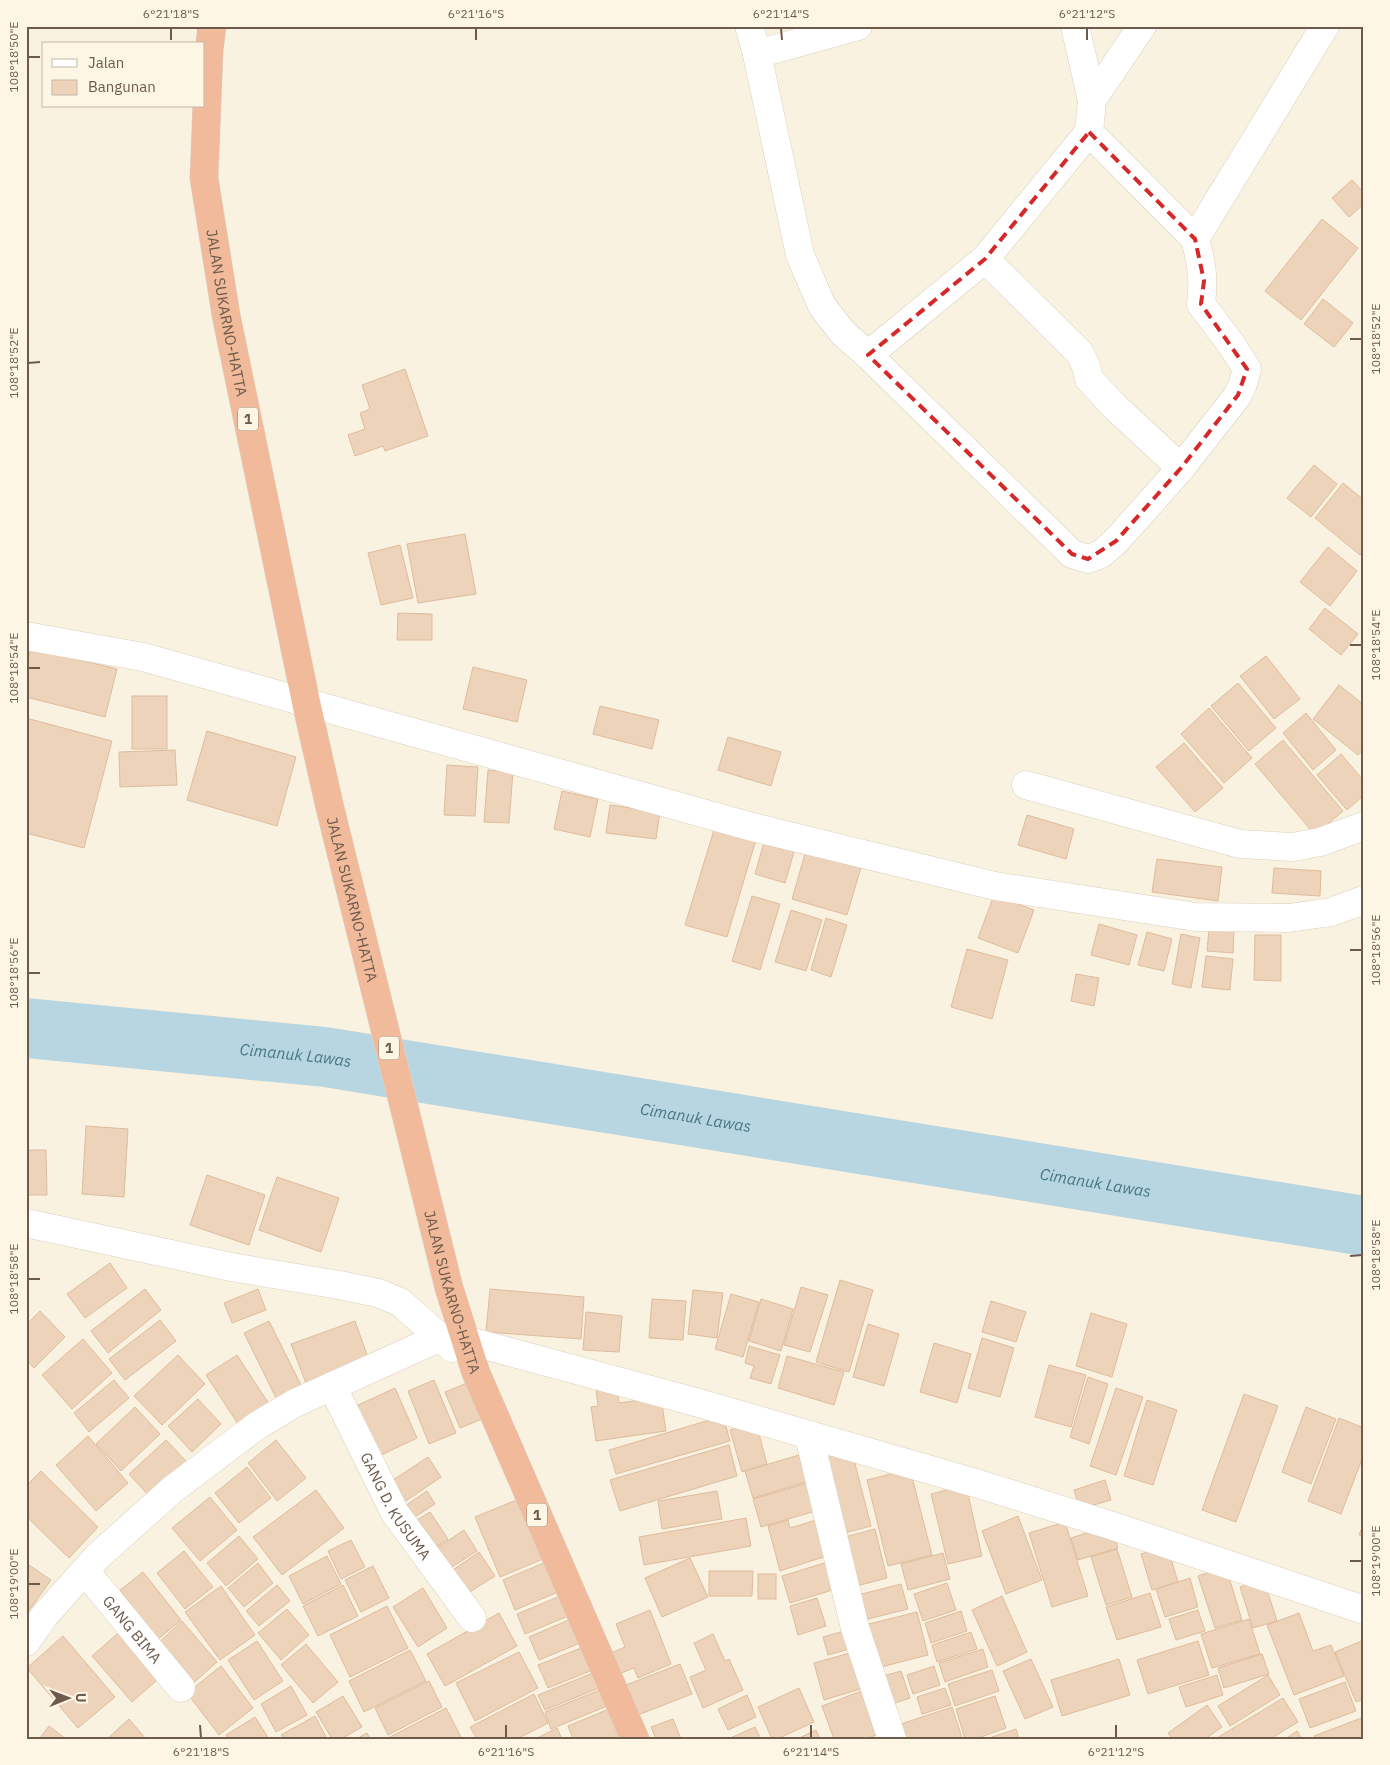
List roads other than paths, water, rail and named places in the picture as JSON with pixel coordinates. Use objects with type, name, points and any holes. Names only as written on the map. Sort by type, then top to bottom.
[{"type":"highway","name":"JALAN SUKARNO-HATTA","points":[[212,26],[209,51],[204,178],[226,315],[306,702],[330,808],[449,1288],[453,1339],[476,1372],[635,1739]]},
{"type":"street","points":[[749,26],[757,54],[800,255],[822,306],[843,333],[868,355],[1072,554],[1088,559],[1101,554],[1116,541],[1181,468],[1238,394],[1247,368],[1202,304],[1204,281],[1195,239],[1089,132]]},
{"type":"street","points":[[757,54],[858,26]]},
{"type":"street","points":[[868,355],[985,259],[1089,132],[1092,100],[1075,26]]},
{"type":"street","points":[[1092,100],[1142,26]]},
{"type":"street","points":[[1195,239],[1326,26]]},
{"type":"street","points":[[985,259],[1080,353],[1086,366],[1088,379],[1115,407],[1181,468]]},
{"type":"street","points":[[26,636],[143,657],[756,828],[995,886],[1196,917],[1289,918],[1331,912],[1364,900]]},
{"type":"street","points":[[1026,785],[1240,844],[1293,846],[1320,842],[1364,826]]},
{"type":"street","points":[[26,1222],[232,1267],[378,1293],[400,1302],[453,1339],[699,1403],[979,1484],[1096,1520],[1364,1610]]},
{"type":"street","points":[[26,1642],[45,1615],[97,1557],[173,1489],[258,1425],[295,1403],[332,1386],[453,1339]]},
{"type":"street","name":"GANG D. KUSUMA","points":[[332,1386],[395,1513],[472,1618]]},
{"type":"street","points":[[809,1436],[855,1628],[892,1739]]},
{"type":"street","name":"GANG BIMA","points":[[85,1571],[181,1688]]},
{"type":"waterway","name":"Cimanuk Lawas","points":[[26,1028],[325,1057],[1364,1226]]}]
